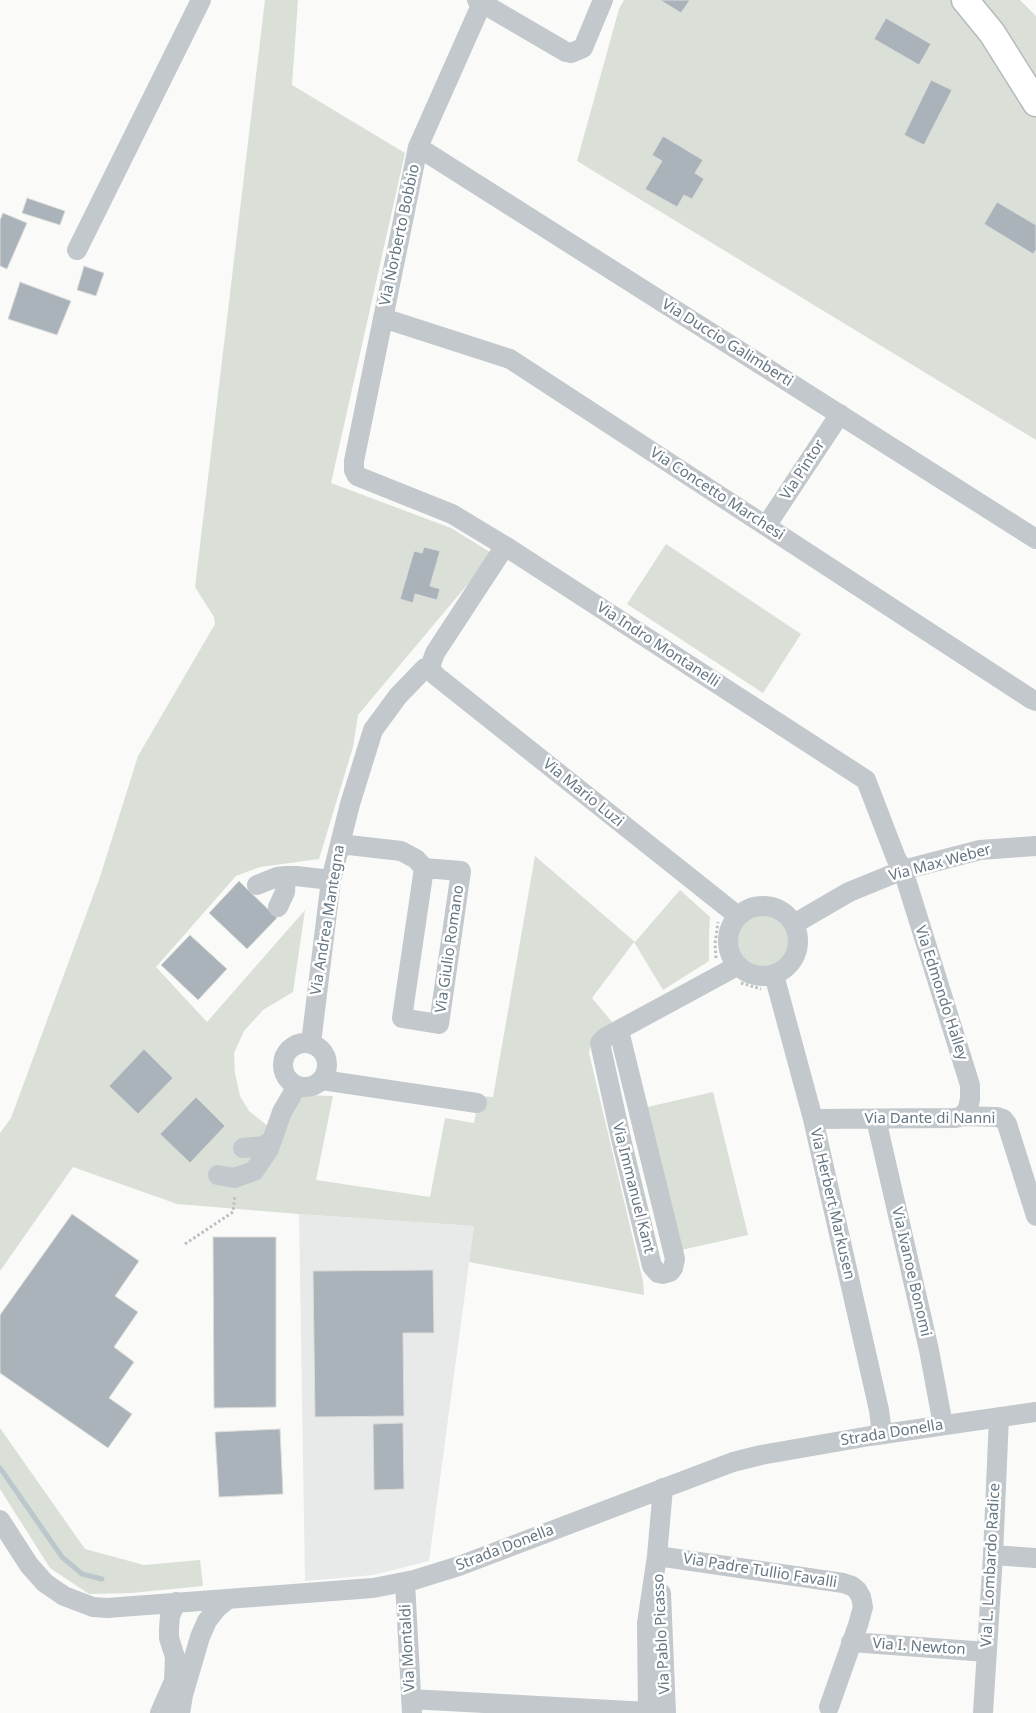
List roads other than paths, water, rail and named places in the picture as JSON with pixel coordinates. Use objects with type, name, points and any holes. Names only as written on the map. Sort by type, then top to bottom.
[{"type":"main road","points":[[965,0],[992,33],[1036,104]]},
{"type":"street","points":[[77,250],[201,0]]},
{"type":"street","points":[[479,2],[566,52],[571,53],[583,48],[603,0]]},
{"type":"street","name":"Via Norberto Bobbio","points":[[357,476],[354,470],[354,462],[418,147],[479,2]]},
{"type":"street","name":"Via Duccio Galimberti","points":[[418,147],[1036,539]]},
{"type":"street","name":"Via Concetto Marchesi","points":[[383,318],[510,359],[1022,694],[1036,701]]},
{"type":"street","name":"Via Pintor","points":[[766,526],[840,414]]},
{"type":"street","name":"Via Indro Montanelli","points":[[357,476],[452,514],[505,546],[866,780],[896,858],[903,870]]},
{"type":"street","name":"Via Andrea Mantegna","points":[[311,1043],[332,880],[340,844],[373,730],[398,696],[425,668],[430,667],[432,659],[505,546]]},
{"type":"street","name":"Via Mario Luzi","points":[[430,667],[435,674],[728,918]]},
{"type":"street","points":[[340,844],[401,851],[416,859],[424,868]]},
{"type":"street","name":"Via Max Weber","points":[[794,924],[850,892],[903,870],[980,850],[1036,846]]},
{"type":"street","name":"Via Giulio Romano","points":[[424,868],[461,871],[439,1024],[402,1018],[424,868]]},
{"type":"street","name":"Via Edmondo Halley","points":[[903,870],[971,1087],[968,1108],[963,1116]]},
{"type":"street","points":[[257,885],[277,877],[286,876],[332,880]]},
{"type":"street","points":[[278,907],[284,892],[286,876]]},
{"type":"street","points":[[757,906],[768,906],[782,912],[794,924],[798,933],[796,954],[784,970],[765,977],[746,973],[737,966],[728,948],[728,936],[731,926],[728,918],[757,906]]},
{"type":"street","name":"Via Immanuel Kant","points":[[618,1032],[674,1259],[673,1268],[670,1272],[663,1274],[658,1273],[652,1266],[600,1043],[603,1039],[737,966]]},
{"type":"street","name":"Via Herbert Markusen","points":[[774,975],[813,1119],[882,1434]]},
{"type":"street","points":[[298,1043],[311,1043],[318,1046],[326,1056],[327,1068],[322,1080],[310,1087],[297,1086],[291,1082],[284,1071],[284,1058],[287,1051],[298,1043]]},
{"type":"street","points":[[322,1080],[476,1103]]},
{"type":"street","points":[[226,1176],[254,1171],[269,1149],[282,1112],[297,1086]]},
{"type":"street","points":[[971,1087],[977,1097],[997,1117]]},
{"type":"street","name":"Via Dante di Nanni","points":[[813,1119],[955,1118],[963,1116],[997,1117],[1003,1119],[1008,1124],[1036,1216]]},
{"type":"street","name":"Via Ivanoe Bonomi","points":[[876,1119],[929,1350],[943,1425]]},
{"type":"street","points":[[243,1148],[264,1146],[272,1140]]},
{"type":"street","name":"Strada Donella","points":[[0,1520],[32,1569],[56,1592],[71,1600],[93,1606],[107,1608],[372,1588],[405,1582],[494,1554],[662,1488],[727,1464],[755,1456],[882,1434],[1036,1412]]},
{"type":"street","name":"Via L. Lombardo Radice","points":[[982,1713],[993,1555],[999,1417]]},
{"type":"street","name":"Via Pablo Picasso","points":[[651,1713],[647,1623],[657,1556],[662,1488]]},
{"type":"street","points":[[993,1555],[1036,1558]]},
{"type":"street","name":"Via Pablo Picasso","points":[[651,1713],[661,1594],[657,1556]]},
{"type":"street","name":"Via Padre Tullio Favalli","points":[[657,1556],[852,1586],[857,1590],[863,1607],[829,1707]]},
{"type":"street","name":"Via Montaldi","points":[[405,1582],[411,1706]]},
{"type":"street","points":[[180,1713],[183,1695],[207,1621],[217,1608],[228,1599]]},
{"type":"street","points":[[160,1713],[174,1681],[175,1658],[169,1628],[170,1616],[180,1602],[195,1625],[198,1644]]},
{"type":"street","points":[[133,1605],[150,1615],[164,1627],[170,1638]]},
{"type":"street","name":"Via I. Newton","points":[[851,1642],[986,1652]]},
{"type":"street","points":[[411,1706],[651,1713]]},
{"type":"waterway","points":[[0,1468],[62,1557],[82,1574],[102,1579]]}]
